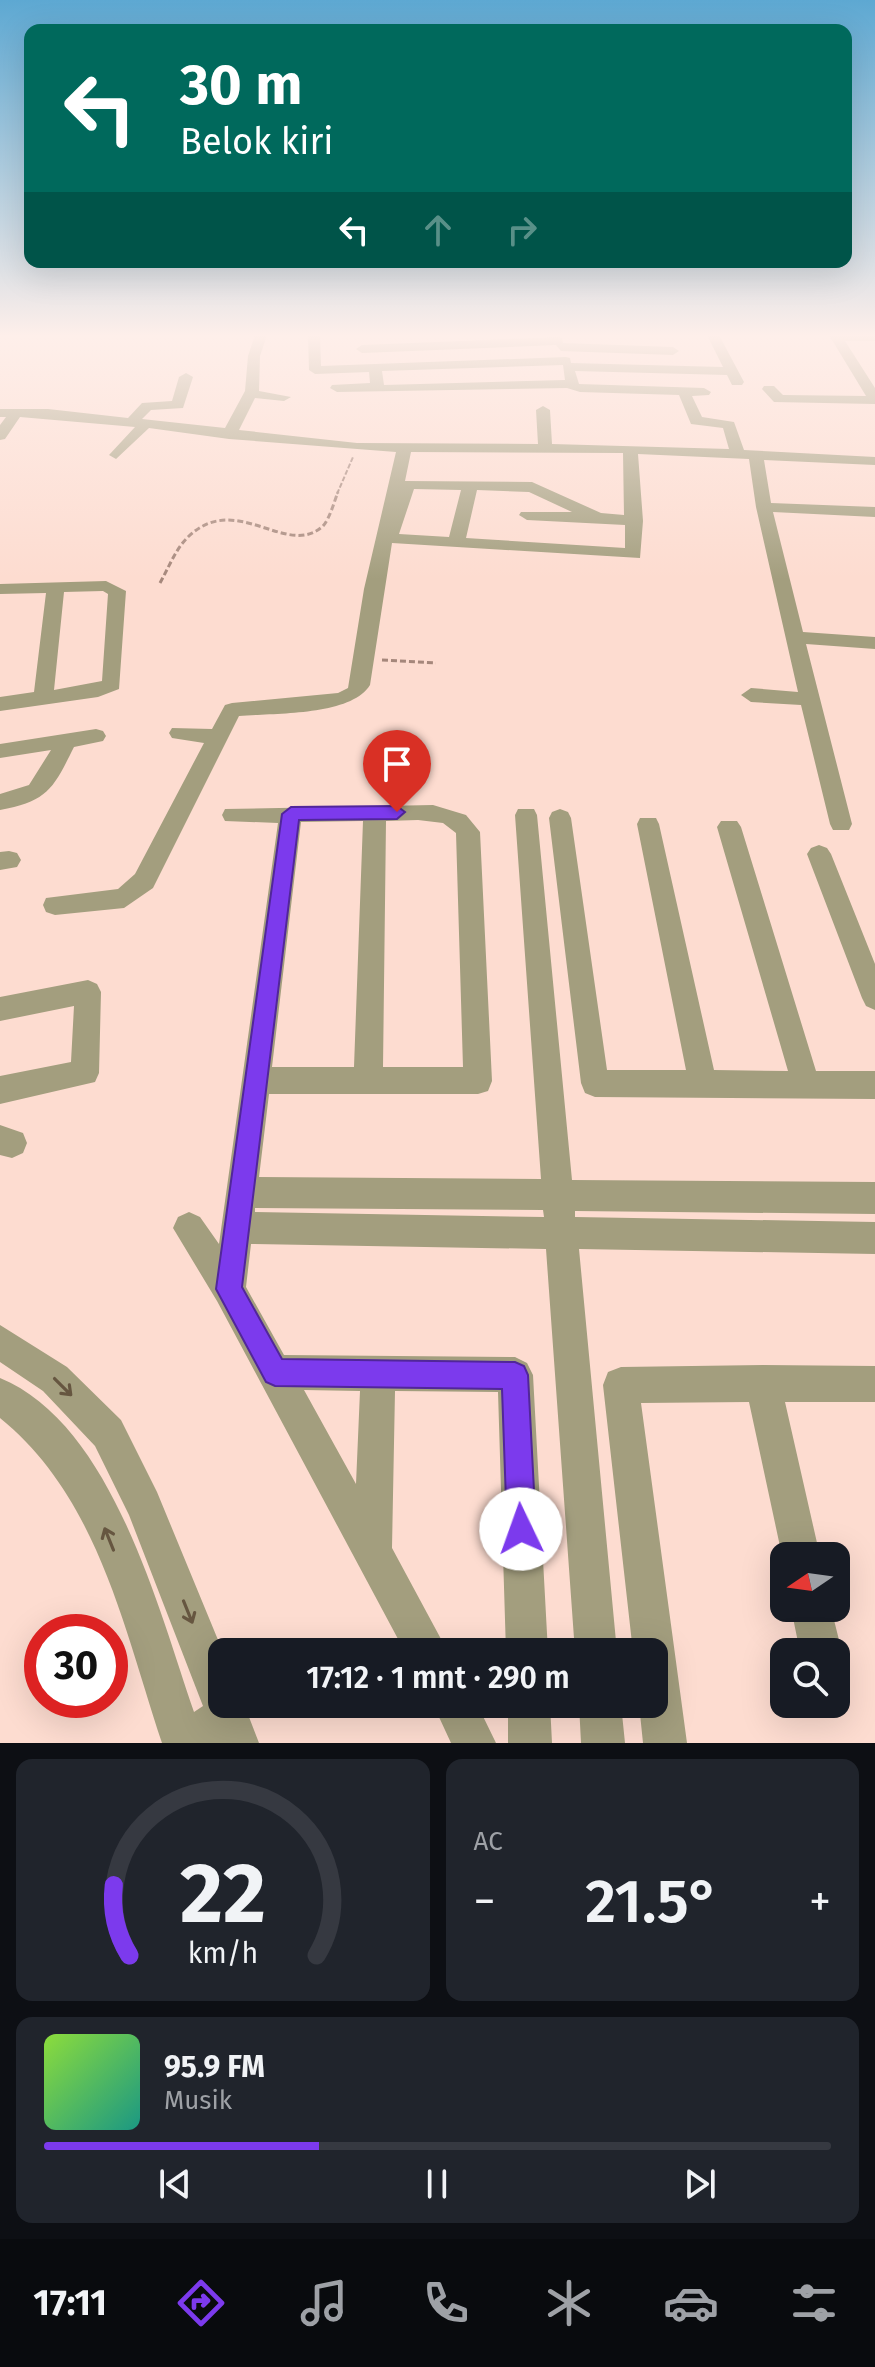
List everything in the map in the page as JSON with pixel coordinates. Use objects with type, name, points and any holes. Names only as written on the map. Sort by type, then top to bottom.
[{"type":"street","points":[[0,436],[7,416]]},
{"type":"street","points":[[35,429],[45,416]]},
{"type":"street","points":[[75,416],[357,447],[630,449],[875,461]]},
{"type":"street","points":[[116,455],[142,416]]},
{"type":"street","points":[[229,435],[239,416]]},
{"type":"street","points":[[543,416],[545,448]]},
{"type":"street","points":[[694,416],[696,421],[729,425],[747,456],[764,507],[841,824]]},
{"type":"street","points":[[55,905],[110,901],[136,890],[164,845],[227,715],[239,707],[349,697],[360,685],[404,449]]},
{"type":"street","points":[[387,538],[631,556],[636,552],[630,449]]},
{"type":"street","points":[[387,538],[406,485],[532,487],[598,518]]},
{"type":"street","points":[[456,543],[470,486]]},
{"type":"street","points":[[523,548],[532,487]]},
{"type":"street","points":[[764,507],[875,512]]},
{"type":"street","points":[[527,515],[635,521]]},
{"type":"street","points":[[43,699],[56,587]]},
{"type":"street","points":[[0,589],[116,588],[114,679],[104,689],[0,704]]},
{"type":"street","points":[[794,637],[875,643]]},
{"type":"street","points":[[751,695],[810,699]]},
{"type":"street","points":[[179,733],[217,737]]},
{"type":"street","points":[[0,751],[96,736]]},
{"type":"street","points":[[0,802],[32,796],[40,790],[66,741]]},
{"type":"street","points":[[368,1080],[375,813]]},
{"type":"street","points":[[229,1289],[291,814]]},
{"type":"street","points":[[233,815],[445,814],[462,822],[468,832],[478,1081],[256,1080]]},
{"type":"street","points":[[526,815],[595,1638]]},
{"type":"street","points":[[560,818],[595,1083],[875,1085]]},
{"type":"street","points":[[648,824],[703,1084]]},
{"type":"street","points":[[729,827],[806,1085]]},
{"type":"street","points":[[819,854],[875,998]]},
{"type":"street","points":[[0,1009],[88,992],[85,1073],[0,1090]]},
{"type":"street","points":[[241,1192],[875,1198]]},
{"type":"street","points":[[189,1228],[229,1289],[420,1638]]},
{"type":"street","points":[[237,1228],[875,1238]]},
{"type":"street","points":[[0,1342],[55,1379],[108,1433],[144,1505],[208,1668]]},
{"type":"street","points":[[275,1372],[515,1375],[526,1638]]},
{"type":"street","points":[[373,1548],[378,1374]]},
{"type":"street","points":[[763,1383],[797,1542]]},
{"type":"street","points":[[665,1743],[621,1385],[875,1384]]},
{"type":"street","points":[[0,1396],[32,1421],[70,1463],[98,1516],[185,1743],[224,1718]]},
{"type":"street","points":[[461,1718],[474,1743]]},
{"type":"street","points":[[529,1718],[530,1743]]},
{"type":"street","points":[[601,1718],[603,1743]]},
{"type":"path","points":[[160,583],[186,538],[196,529],[216,522],[250,521],[285,536],[316,531],[325,524],[357,447]]},
{"type":"path","points":[[364,659],[436,663]]},
{"type":"route","points":[[397,812],[291,814],[229,1289],[275,1372],[515,1375],[521,1529]]}]
